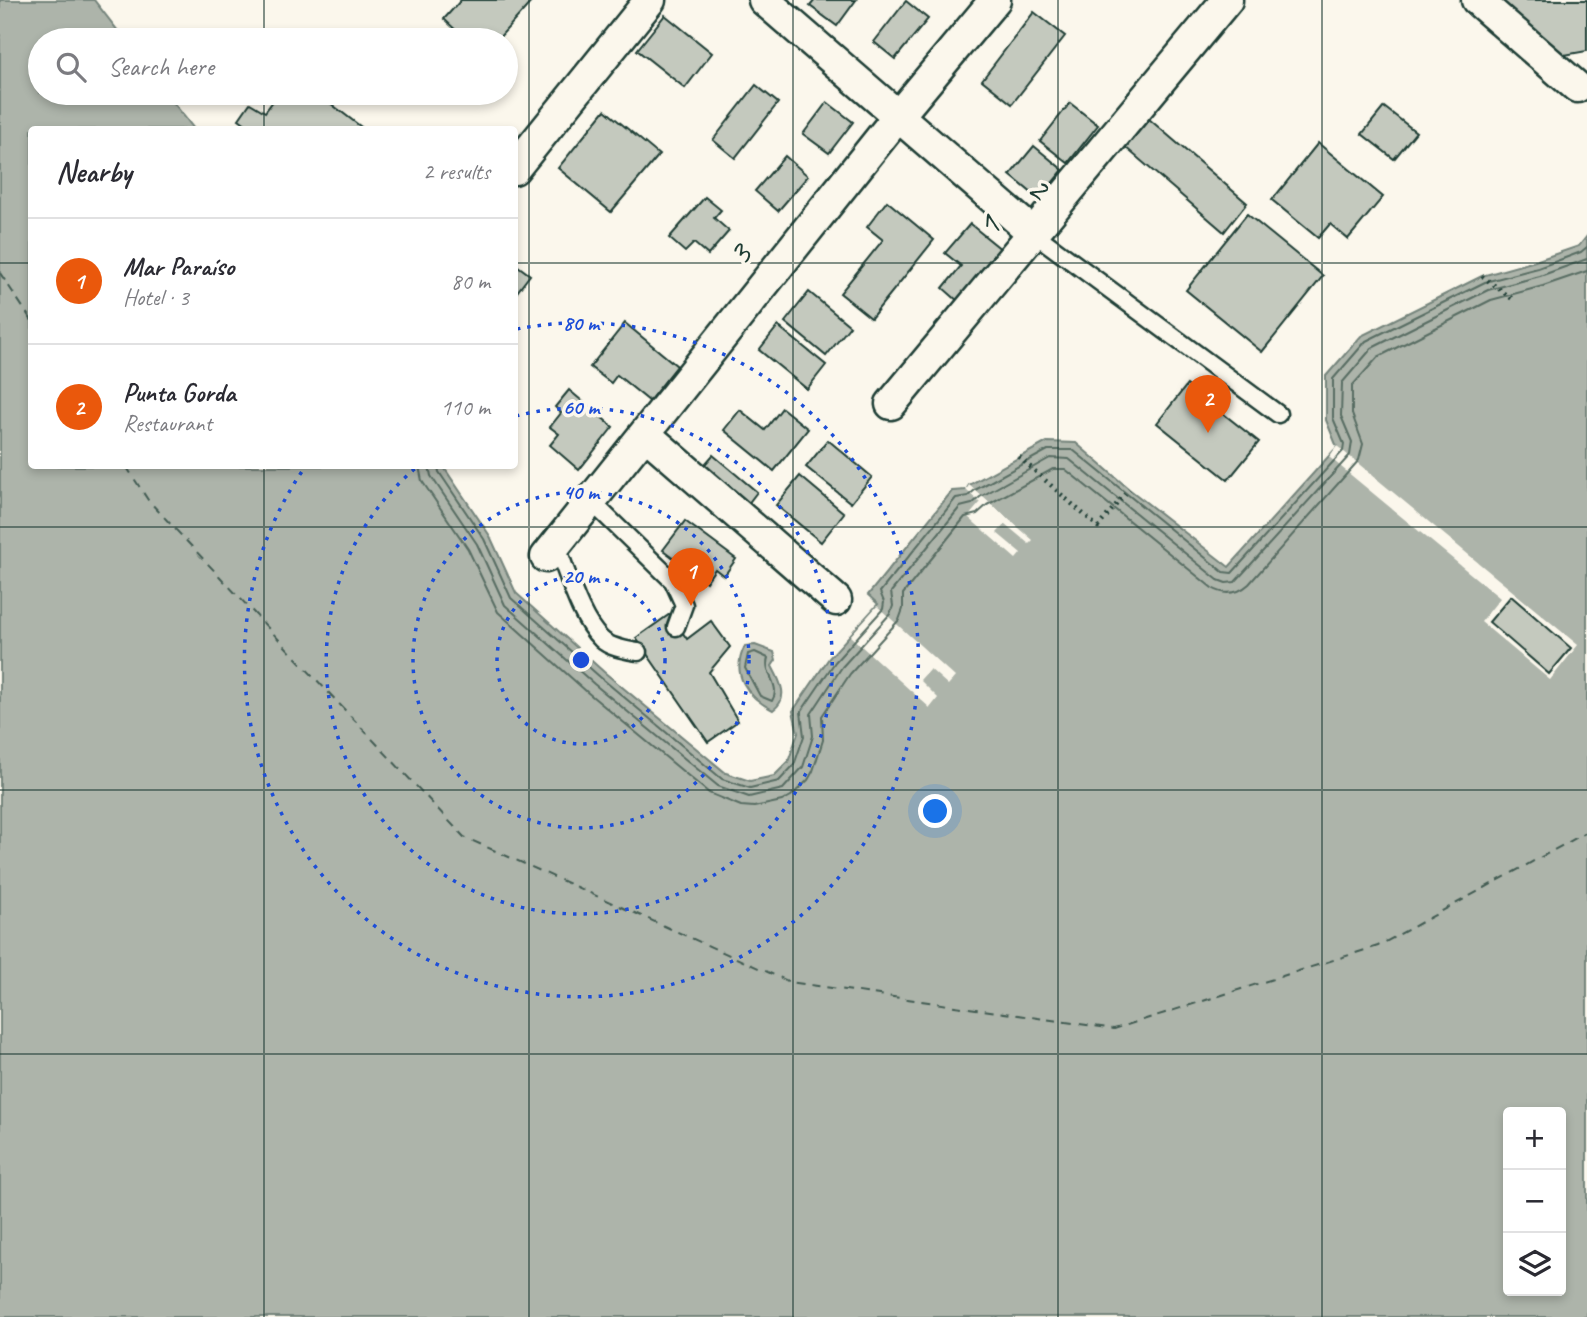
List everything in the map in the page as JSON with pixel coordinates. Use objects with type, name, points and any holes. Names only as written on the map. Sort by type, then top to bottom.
[{"type":"street","points":[[518,164],[650,0]]},
{"type":"street","name":"2","points":[[764,0],[1032,232]]},
{"type":"street","name":"3","points":[[551,551],[995,0]]},
{"type":"street","name":"1","points":[[891,404],[1227,0]]},
{"type":"street","points":[[1477,0],[1577,88]]},
{"type":"street","points":[[645,434],[836,600]]},
{"type":"lane","name":"2","points":[[1032,232],[1278,414]]},
{"type":"lane","points":[[591,501],[673,581],[684,604],[677,627]]},
{"type":"lane","points":[[551,551],[586,618],[603,641],[621,649],[638,652]]},
{"type":"path","points":[[1482,276],[1514,301]]},
{"type":"path","points":[[1019,457],[1098,527],[1129,489]]},
{"type":"water","points":[[0,0],[94,0],[116,28],[28,28],[28,105],[175,105],[192,126],[28,126],[28,469],[445,469],[490,536],[516,593],[604,672],[726,773],[750,781],[774,776],[788,762],[798,733],[793,711],[829,658],[878,604],[868,595],[952,491],[966,490],[969,485],[1047,442],[1076,443],[1129,489],[1229,567],[1337,447],[1326,420],[1326,376],[1361,336],[1482,276],[1579,246],[1587,236],[1587,1317],[0,1317]]},
{"type":"water","points":[[755,645],[774,652],[776,660],[772,666],[782,695],[773,710],[749,691],[740,675],[739,666],[745,646]]},
{"type":"pier","points":[[1337,446],[1578,645],[1550,680],[1481,622],[1500,598],[1329,457]]},
{"type":"pier","points":[[969,485],[1033,540],[1029,544],[1005,524],[997,533],[1021,553],[1016,559],[968,517],[980,503],[966,490]]},
{"type":"pier","points":[[877,606],[955,677],[948,685],[930,669],[920,680],[938,698],[930,708],[850,636]]},
{"type":"building","points":[[461,0],[533,0],[508,28],[454,28],[444,19]]},
{"type":"building","points":[[815,0],[856,0],[837,26],[810,6]]},
{"type":"building","points":[[1494,0],[1587,0],[1587,51],[1559,56]]},
{"type":"building","points":[[906,1],[928,19],[895,59],[874,42]]},
{"type":"building","points":[[1034,12],[1065,36],[1012,104],[982,80]]},
{"type":"building","points":[[665,15],[712,53],[685,88],[637,50]]},
{"type":"building","points":[[756,85],[778,103],[735,158],[713,140]]},
{"type":"building","points":[[827,102],[853,122],[829,153],[803,134]]},
{"type":"building","points":[[1070,103],[1098,125],[1068,163],[1040,141]]},
{"type":"building","points":[[249,105],[265,112],[270,105],[333,105],[360,126],[249,126],[239,119]]},
{"type":"building","points":[[1384,107],[1416,132],[1394,159],[1362,134]]},
{"type":"building","points":[[605,110],[659,155],[611,212],[558,168]]},
{"type":"building","points":[[1149,119],[1247,203],[1224,232],[1125,147]]},
{"type":"building","points":[[1318,143],[1383,197],[1348,239],[1330,224],[1318,238],[1272,200]]},
{"type":"building","points":[[1034,146],[1063,170],[1039,199],[1010,175]]},
{"type":"building","points":[[785,156],[808,176],[778,211],[755,191]]},
{"type":"building","points":[[705,197],[721,210],[714,218],[729,231],[708,255],[694,243],[685,252],[669,238]]},
{"type":"building","points":[[887,201],[934,240],[871,318],[840,293],[883,240],[867,227]]},
{"type":"building","points":[[1247,214],[1323,276],[1262,352],[1186,290]]},
{"type":"building","points":[[970,224],[1002,250],[959,302],[943,288],[961,266],[945,253]]},
{"type":"building","points":[[518,266],[530,275],[518,291]]},
{"type":"building","points":[[809,292],[850,326],[826,356],[785,322]]},
{"type":"building","points":[[625,323],[677,366],[649,401],[617,375],[611,383],[590,367]]},
{"type":"building","points":[[778,326],[826,365],[807,389],[759,350]]},
{"type":"building","points":[[1187,385],[1259,442],[1228,480],[1157,423]]},
{"type":"building","points":[[569,390],[613,427],[579,470],[550,445],[559,434],[550,427],[561,413],[555,407]]},
{"type":"building","points":[[782,408],[808,429],[774,471],[724,430],[740,410],[765,430]]},
{"type":"building","points":[[828,440],[872,477],[851,503],[806,467]]},
{"type":"building","points":[[713,455],[757,492],[744,509],[699,471]]},
{"type":"building","points":[[800,476],[844,513],[821,542],[776,505]]},
{"type":"building","points":[[685,521],[736,559],[724,576],[715,569],[706,582],[663,550]]},
{"type":"building","points":[[1511,596],[1571,648],[1549,674],[1489,622]]},
{"type":"building","points":[[670,614],[687,639],[711,621],[730,647],[709,672],[738,721],[708,742],[636,638]]},
{"type":"ferry route","points":[[0,273],[28,315]]},
{"type":"ferry route","points":[[128,469],[148,500],[464,837],[790,982],[1114,1029],[1378,946],[1587,832]]},
{"type":"place","name":"Punta Gorda","points":[[1208,433]]},
{"type":"place","name":"Mar Paraíso","points":[[691,606]]}]
